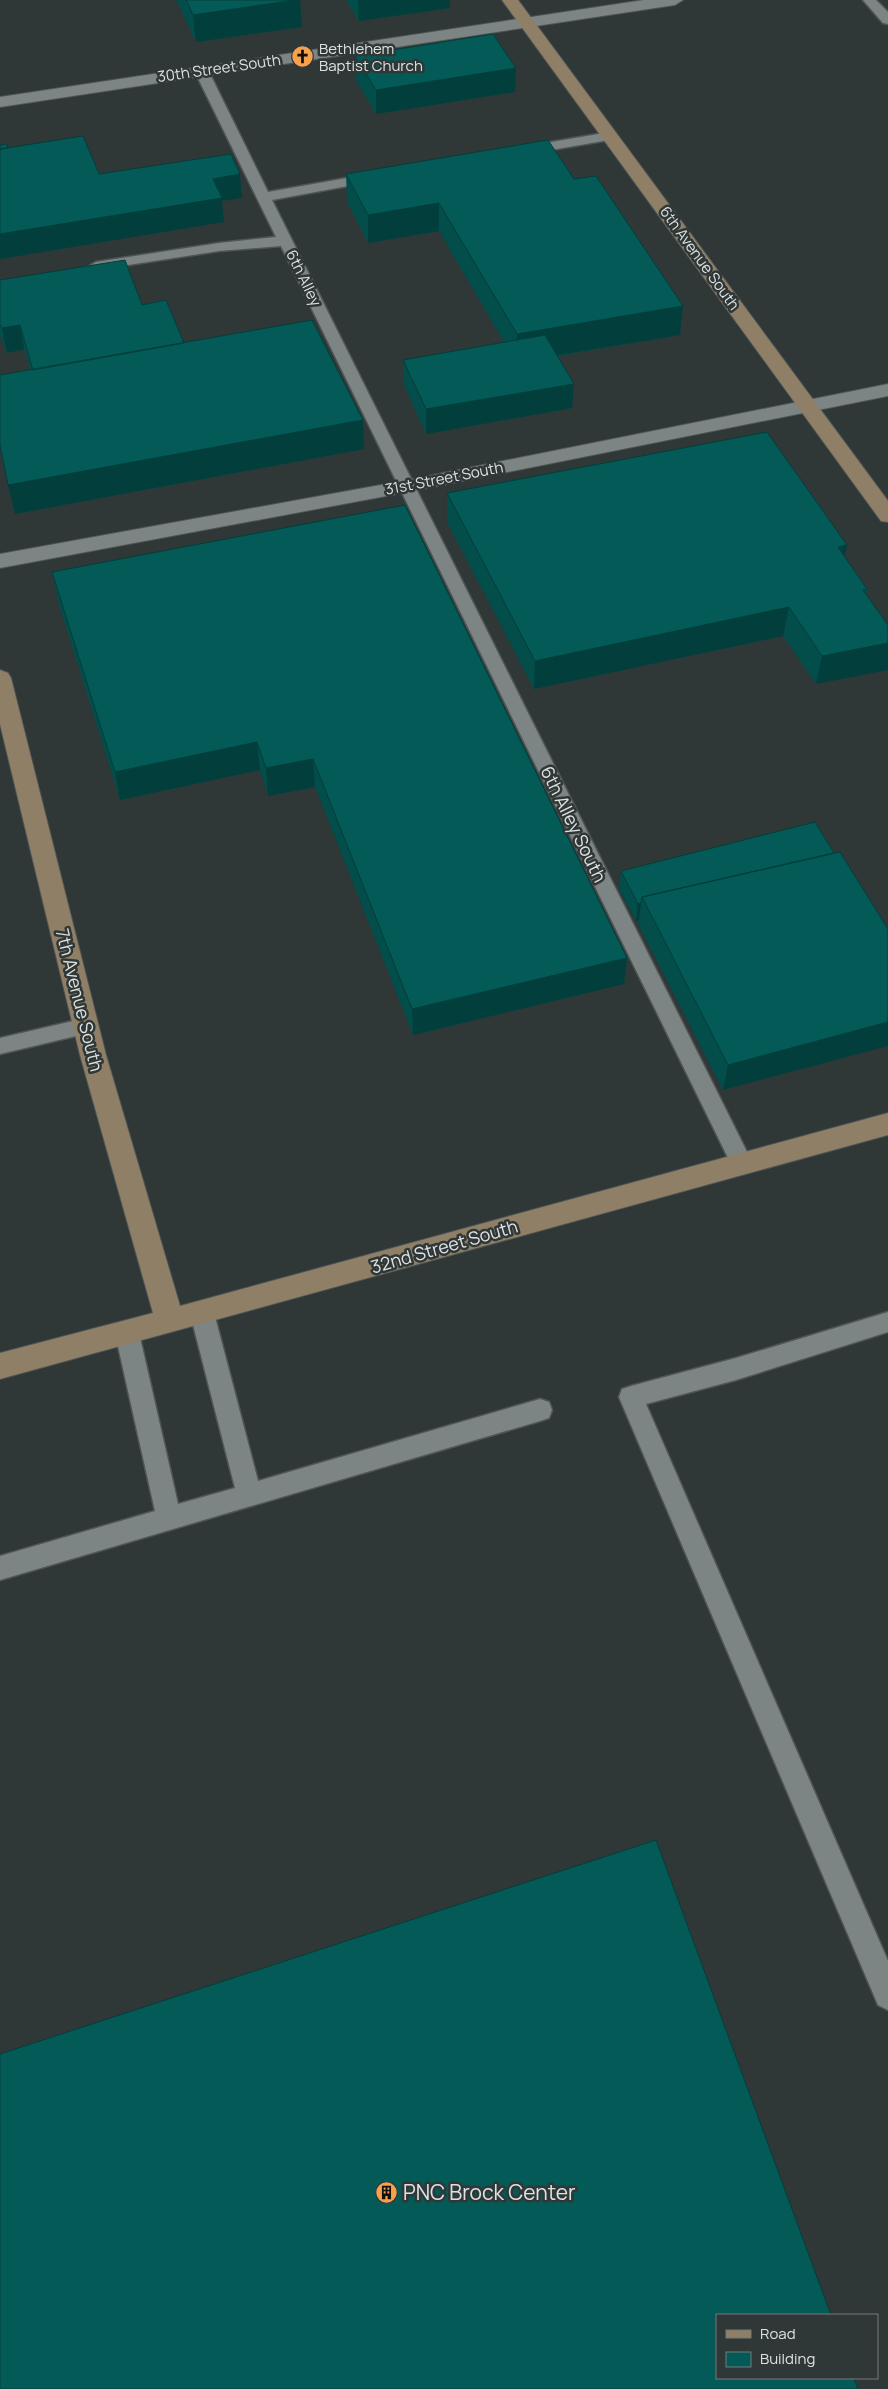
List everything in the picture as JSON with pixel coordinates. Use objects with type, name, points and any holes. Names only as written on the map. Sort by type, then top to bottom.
[{"type":"main road","name":"6th Avenue South","points":[[510,0],[888,516]]},
{"type":"main road","name":"7th Avenue South","points":[[0,678],[86,1026],[170,1321]]},
{"type":"main road","name":"32nd Street South","points":[[0,1366],[170,1321],[741,1162],[888,1124]]},
{"type":"street","name":"30th Street South","points":[[0,102],[201,70],[675,0]]},
{"type":"street","name":"31st Street South","points":[[0,561],[408,486],[888,390]]},
{"type":"lane","points":[[869,0],[888,20]]},
{"type":"lane","name":"6th Alley","points":[[201,70],[408,486]]},
{"type":"lane","points":[[504,155],[610,136]]},
{"type":"lane","points":[[264,197],[388,175]]},
{"type":"lane","points":[[84,268],[219,247],[286,241]]},
{"type":"lane","name":"6th Alley South","points":[[408,486],[741,1162]]},
{"type":"lane","points":[[0,1046],[86,1026]]},
{"type":"lane","points":[[202,1312],[249,1495]]},
{"type":"lane","points":[[888,1322],[736,1369],[631,1397],[888,1995]]},
{"type":"lane","points":[[128,1332],[169,1518]]},
{"type":"lane","points":[[0,1568],[540,1410]]},
{"type":"building","points":[[186,0],[296,0],[193,15]]},
{"type":"building","points":[[493,34],[516,68],[376,90],[355,56]]},
{"type":"building","points":[[83,136],[99,174],[231,154],[240,174],[213,179],[222,198],[0,234],[0,149]]},
{"type":"building","points":[[548,140],[574,179],[596,176],[683,306],[517,334],[439,203],[368,215],[346,174]]},
{"type":"building","points":[[7,144],[8,148],[0,149],[0,145]]},
{"type":"building","points":[[125,260],[142,305],[166,300],[184,343],[33,370],[20,325],[2,328],[0,324],[0,280]]},
{"type":"building","points":[[312,320],[363,420],[8,485],[0,445],[0,375]]},
{"type":"building","points":[[545,335],[574,384],[426,409],[403,360]]},
{"type":"building","points":[[767,432],[847,545],[838,547],[867,589],[863,590],[888,625],[888,643],[822,656],[789,607],[535,661],[447,493]]},
{"type":"building","points":[[405,505],[627,958],[412,1009],[313,759],[266,768],[257,742],[115,772],[52,572]]},
{"type":"building","points":[[815,822],[834,853],[642,897],[641,903],[638,904],[621,871]]},
{"type":"building","points":[[840,852],[888,929],[888,1022],[728,1065],[642,897]]},
{"type":"building","name":"PNC Brock Center","points":[[656,1840],[831,2314],[716,2314],[716,2379],[854,2379],[858,2389],[0,2389],[0,2054]]},
{"type":"place","name":"Bethlehem Baptist Church","points":[[303,57]]},
{"type":"place","name":"PNC Brock Center","points":[[387,2192]]}]
